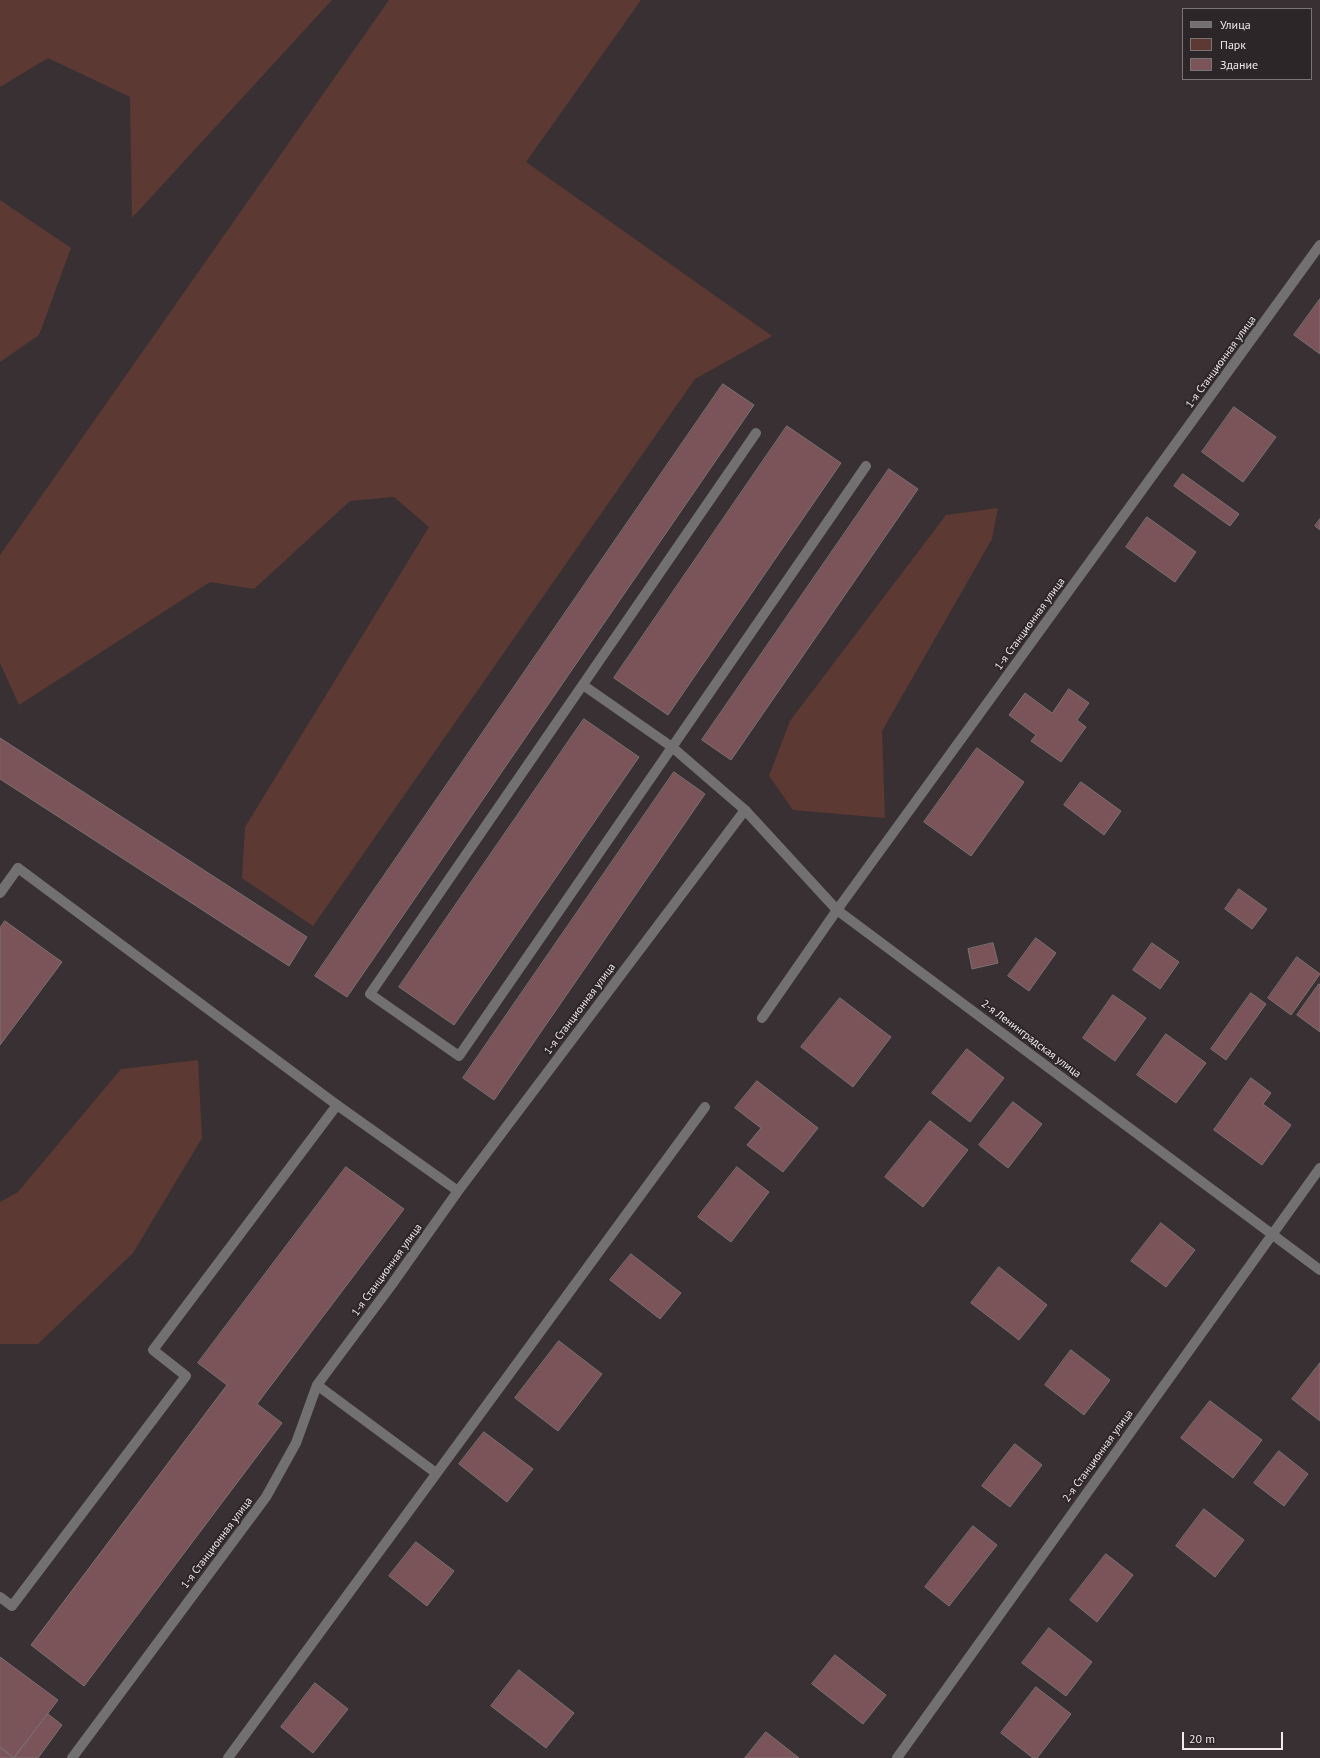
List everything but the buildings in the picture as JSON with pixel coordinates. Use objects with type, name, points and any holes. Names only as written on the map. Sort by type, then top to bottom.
[{"type":"street","name":"1-я Станционная улица","points":[[762,1018],[837,910],[1320,245]]},
{"type":"street","points":[[756,433],[370,994],[459,1056],[866,466]]},
{"type":"street","name":"2-я Ленинградская улица","points":[[583,684],[672,747],[745,810],[837,910],[1320,1270]]},
{"type":"street","name":"1-я Станционная улица","points":[[72,1758],[266,1497],[296,1443],[317,1385],[390,1287],[458,1191],[745,810]]},
{"type":"street","points":[[0,893],[18,868],[337,1105],[458,1191]]},
{"type":"street","points":[[0,1597],[12,1606],[186,1376],[153,1350],[337,1105]]},
{"type":"street","points":[[228,1758],[705,1107]]},
{"type":"street","name":"2-я Станционная улица","points":[[897,1758],[1320,1168]]},
{"type":"street","points":[[317,1385],[436,1473]]},
{"type":"green space","points":[[0,0],[332,0],[132,218],[130,97],[48,58],[0,87]]},
{"type":"green space","points":[[389,0],[641,0],[526,162],[772,336],[695,379],[313,926],[242,878],[245,827],[429,527],[394,497],[350,501],[254,589],[210,582],[19,705],[0,663],[0,555]]},
{"type":"green space","points":[[0,200],[71,248],[39,335],[0,362]]},
{"type":"green space","points":[[998,508],[992,539],[882,731],[885,818],[793,810],[769,776],[790,721],[946,515]]},
{"type":"green space","points":[[198,1060],[202,1138],[133,1253],[38,1344],[0,1344],[0,1202],[18,1192],[121,1069]]}]
